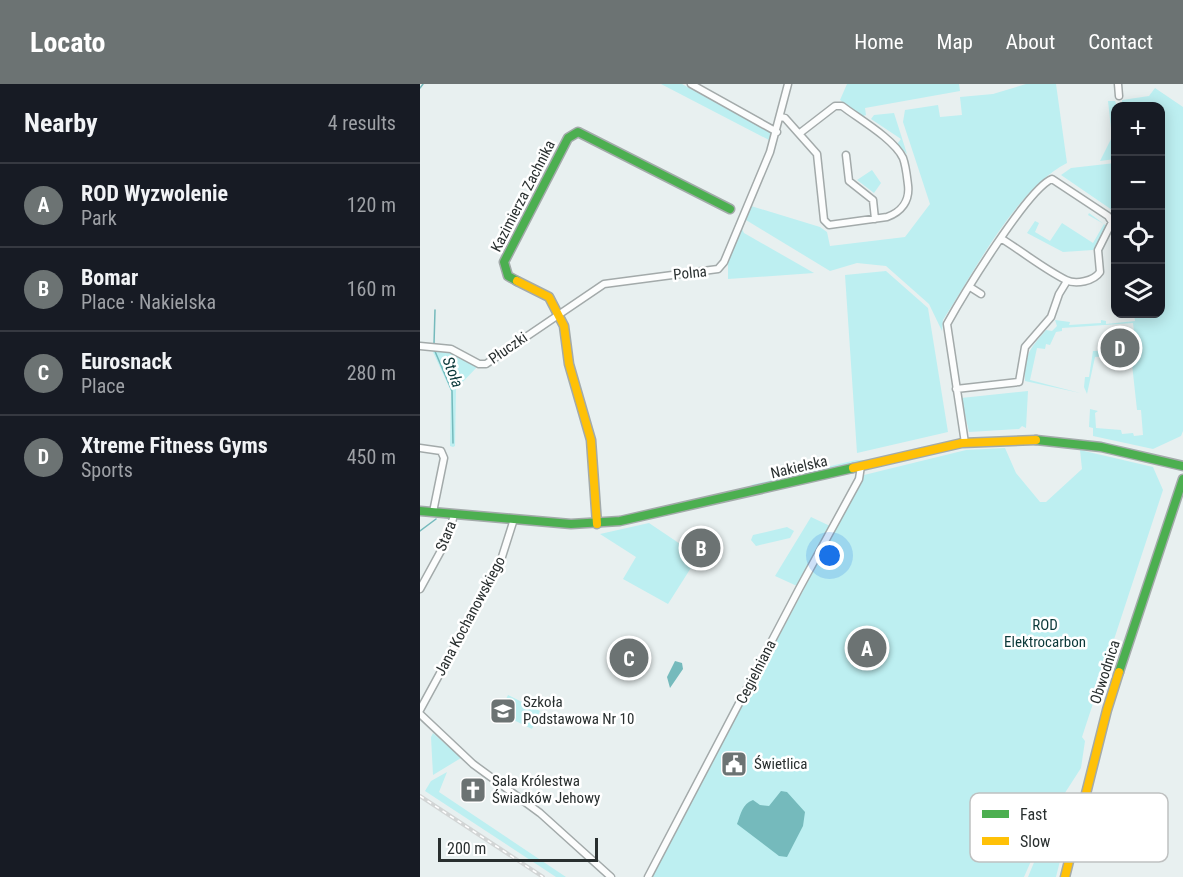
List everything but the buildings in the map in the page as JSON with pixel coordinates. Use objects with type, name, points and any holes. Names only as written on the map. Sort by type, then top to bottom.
[{"type":"street","points":[[691,84],[777,132]]},
{"type":"street","name":"Polna","points":[[558,314],[608,282],[711,271],[720,267],[777,132],[788,84]]},
{"type":"street","points":[[1118,84],[1119,96]]},
{"type":"street","points":[[781,117],[800,133],[817,154],[824,220],[829,225],[894,214],[908,197],[904,161],[897,149],[837,104],[800,133]]},
{"type":"street","name":"Kazimierza Zachnika","points":[[597,524],[591,440],[569,364],[567,334],[549,297],[508,276],[503,266],[573,134],[586,134],[730,209]]},
{"type":"street","points":[[846,155],[849,181],[873,200],[875,219]]},
{"type":"street","points":[[965,443],[947,324],[970,287],[1002,239],[1023,208],[1051,179],[1108,216],[1112,222],[1098,250],[1098,275],[1087,280],[1067,281],[1002,239]]},
{"type":"street","points":[[956,389],[1019,382],[1026,347],[1052,317],[1059,294],[1067,281]]},
{"type":"street","points":[[970,287],[981,294]]},
{"type":"street","name":"Płuczki","points":[[420,346],[451,349],[479,364],[486,364],[558,314]]},
{"type":"street","name":"Nakielska","points":[[420,510],[597,524],[666,512],[965,443],[1011,438],[1058,440],[1099,446],[1183,466]]},
{"type":"street","points":[[420,448],[441,451],[444,458],[433,512]]},
{"type":"street","name":"Cegielniana","points":[[648,877],[799,588],[859,479],[861,466]]},
{"type":"street","name":"Obwodnica","points":[[1086,793],[1107,710],[1183,479]]},
{"type":"street","name":"Stara","points":[[420,590],[449,536],[454,514]]},
{"type":"street","name":"Jana Kochanowskiego","points":[[514,519],[500,563],[420,712],[473,764],[540,813],[611,877]]},
{"type":"street","name":"Obwodnica","points":[[1065,877],[1069,862]]},
{"type":"green space","points":[[661,84],[682,84],[771,133],[769,140]]},
{"type":"green space","points":[[847,84],[959,84],[960,91],[865,108],[866,115],[861,117],[840,100]]},
{"type":"green space","points":[[1026,84],[1056,84],[1067,163],[1048,175],[1030,192],[997,233],[943,320],[942,331],[929,304],[886,266],[857,263],[830,271],[746,220],[751,206],[820,227],[827,232],[830,246],[905,237],[930,204],[903,122],[905,110],[938,105],[940,117],[962,115],[960,97],[993,94]]},
{"type":"green space","points":[[1155,88],[1183,107],[1183,431],[1181,436],[1153,449],[1093,436],[1093,428],[1089,427],[1090,409],[1098,411],[1095,413],[1096,428],[1121,430],[1122,434],[1133,433],[1134,436],[1143,435],[1141,410],[1137,410],[1131,355],[1138,353],[1138,349],[1128,354],[1095,357],[1087,394],[1084,387],[1085,377],[1089,377],[1093,351],[1136,349],[1133,323],[1062,328],[1062,331],[1056,332],[1050,345],[1046,344],[1045,349],[1037,348],[1030,380],[1080,393],[1025,381],[1027,358],[1032,347],[1046,330],[1052,331],[1057,326],[1055,320],[1070,322],[1069,325],[1101,323],[1101,320],[1106,321],[1106,324],[1135,321],[1135,318],[1165,318],[1165,102],[1122,102],[1122,100],[1149,96]]},
{"type":"green space","points":[[1108,101],[1115,101],[1111,102],[1111,128]]},
{"type":"green space","points":[[894,113],[907,154],[897,144],[901,139],[871,119],[874,115]]},
{"type":"green space","points":[[1111,139],[1111,160],[1100,161]]},
{"type":"green space","points":[[1111,163],[1111,209],[1061,175],[1071,168]]},
{"type":"green space","points":[[872,170],[881,183],[874,193],[857,180]]},
{"type":"green space","points":[[1035,221],[1039,223],[1035,232],[1050,241],[1062,223],[1093,243],[1104,224],[1108,227],[1093,250],[1063,252],[1027,233]]},
{"type":"green space","points":[[742,229],[744,233],[814,273],[728,279],[728,261]]},
{"type":"green space","points":[[886,271],[928,308],[948,432],[857,453],[845,275]]},
{"type":"green space","points":[[432,350],[452,352],[477,367],[456,389],[455,446],[453,447],[450,446],[451,391]]},
{"type":"green space","points":[[1028,391],[1026,428],[1022,426],[1019,429],[969,432],[961,398]]},
{"type":"green space","name":"ROD Elektrocarbon","points":[[1005,448],[1016,473],[1040,502],[1046,502],[1082,469],[1080,450],[1153,467],[1163,490],[1082,737],[1085,741],[1081,768],[1065,793],[970,793],[970,862],[1031,862],[1024,877],[652,877],[864,475],[966,450]]},
{"type":"green space","points":[[856,460],[869,460],[754,487],[751,485]]},
{"type":"green space","points":[[811,517],[830,526],[797,586],[775,576]]},
{"type":"green space","points":[[649,523],[695,554],[694,563],[668,604],[623,579],[636,557],[600,534]]},
{"type":"green space","points":[[787,527],[794,531],[790,538],[756,546],[751,540],[753,535]]},
{"type":"green space","points":[[508,695],[540,711],[532,729],[499,713]]},
{"type":"green space","points":[[433,733],[461,758],[433,775],[431,737]]},
{"type":"green space","points":[[447,772],[439,792],[566,877],[556,877],[425,791],[431,781]]},
{"type":"green space","points":[[1034,862],[1060,862],[1056,877],[1028,877]]},
{"type":"shaded area","points":[[675,661],[682,663],[683,669],[670,688],[667,677]]},
{"type":"shaded area","points":[[781,791],[787,792],[805,812],[803,826],[787,857],[779,856],[737,824],[746,804],[753,800],[760,805],[769,806]]},
{"type":"waterway","name":"Stoła","points":[[420,88],[423,84]]},
{"type":"waterway","name":"Stoła","points":[[434,344],[435,310]]},
{"type":"waterway","name":"Stoła","points":[[434,349],[452,391],[453,443]]},
{"type":"waterway","name":"Stoła","points":[[420,531],[436,519]]},
{"type":"railway","points":[[420,796],[543,877]]},
{"type":"traffic: fast","points":[[517,281],[508,276],[504,262],[568,138],[578,132],[730,209]]},
{"type":"traffic: fast","points":[[1036,440],[1101,447],[1183,466]]},
{"type":"traffic: fast","points":[[420,511],[571,524],[620,521],[853,468]]},
{"type":"traffic: fast","points":[[1119,672],[1183,479]]},
{"type":"traffic: slow","points":[[517,281],[549,297],[564,326],[569,364],[591,440],[597,524]]},
{"type":"traffic: slow","points":[[853,468],[962,443],[1036,440]]},
{"type":"traffic: slow","points":[[1086,793],[1119,672]]},
{"type":"traffic: slow","points":[[1065,877],[1069,862]]},
{"type":"place","name":"Xtreme Fitness Gyms","points":[[1120,348]]},
{"type":"place","name":"Bomar","points":[[701,548]]},
{"type":"place","name":"ROD Wyzwolenie","points":[[867,648]]},
{"type":"place","name":"Eurosnack","points":[[629,658]]},
{"type":"place","name":"Szkoła Podstawowa Nr 10","points":[[503,711]]},
{"type":"place","name":"Świetlica","points":[[734,764]]},
{"type":"place","name":"Sala Królestwa Świadków Jehowy","points":[[473,790]]}]
